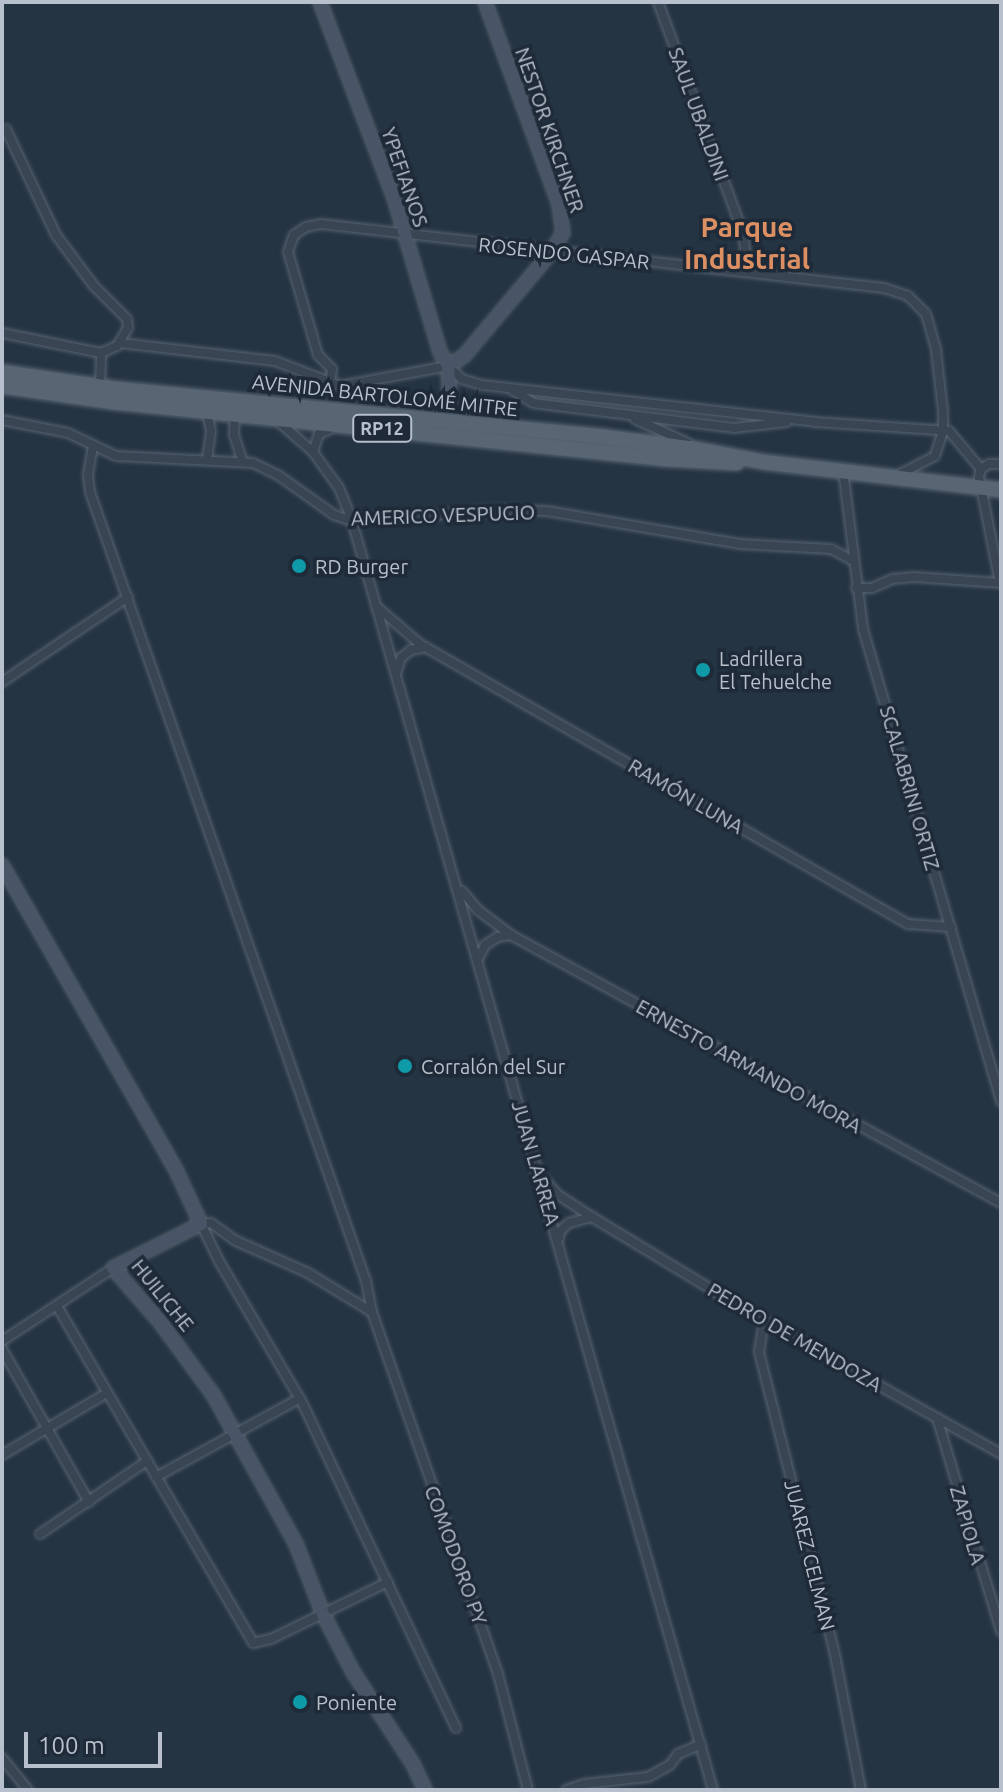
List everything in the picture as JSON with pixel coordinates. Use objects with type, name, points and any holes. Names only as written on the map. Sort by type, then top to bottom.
[{"type":"main road","name":"AVENIDA BARTOLOMÉ MITRE","points":[[2,372],[124,390],[451,421],[699,449],[763,462]]},
{"type":"main road","name":"AVENIDA BARTOLOMÉ MITRE","points":[[2,386],[207,411],[666,459],[763,462],[1001,490]]},
{"type":"street","name":"YPEFIANOS","points":[[320,2],[395,201],[440,352],[448,366]]},
{"type":"street","name":"NESTOR KIRCHNER","points":[[448,366],[464,356],[552,251],[563,233],[559,204],[485,2]]},
{"type":"street","name":"SAUL UBALDINI","points":[[658,2],[743,233],[748,272]]},
{"type":"street","points":[[2,333],[101,353],[120,343],[127,334],[127,319],[94,286],[56,235],[6,129]]},
{"type":"street","name":"ROSENDO GASPAR","points":[[330,385],[332,369],[318,355],[288,252],[294,235],[306,227],[321,224],[404,236],[884,288],[908,296],[926,314],[936,350],[943,431]]},
{"type":"street","points":[[120,343],[275,361],[330,385],[350,386],[388,375],[448,366],[471,383],[800,421],[943,431],[956,436],[981,469],[981,488],[1000,583],[914,577],[892,579],[872,588],[856,588]]},
{"type":"street","points":[[100,387],[101,353]]},
{"type":"street","points":[[448,366],[451,421]]},
{"type":"street","points":[[510,388],[533,403],[734,428],[800,421]]},
{"type":"street","points":[[207,411],[211,431],[207,459]]},
{"type":"street","points":[[235,414],[234,435],[242,460]]},
{"type":"street","points":[[625,414],[699,449]]},
{"type":"street","name":"JUAN LARREA","points":[[272,417],[313,452],[339,488],[352,521],[713,1790]]},
{"type":"street","name":"AMERICO VESPUCIO","points":[[2,420],[68,433],[125,457],[242,460],[265,468],[334,515],[352,521],[499,510],[547,511],[740,544],[831,549],[852,560]]},
{"type":"street","points":[[313,452],[319,434],[345,424]]},
{"type":"street","points":[[894,476],[935,456],[943,431]]},
{"type":"street","points":[[93,446],[88,475],[90,492],[366,1281],[372,1312]]},
{"type":"street","points":[[981,469],[989,464],[1001,464]]},
{"type":"street","name":"SCALABRINI ORTIZ","points":[[843,470],[863,629],[1001,1102]]},
{"type":"street","points":[[2,682],[128,597]]},
{"type":"street","name":"RAMÓN LUNA","points":[[377,607],[426,647],[908,924],[951,927]]},
{"type":"street","points":[[396,674],[401,658],[411,650],[426,647]]},
{"type":"street","points":[[2,865],[177,1172],[219,1261],[300,1398],[456,1728]]},
{"type":"street","name":"ERNESTO ARMANDO MORA","points":[[455,879],[472,904],[511,935],[1001,1203]]},
{"type":"street","points":[[478,959],[485,945],[511,935]]},
{"type":"street","name":"PEDRO DE MENDOZA","points":[[539,1174],[557,1194],[592,1217],[764,1321],[1001,1454]]},
{"type":"street","points":[[986,1197],[1001,1193]]},
{"type":"street","points":[[559,1243],[560,1231],[569,1223],[592,1217]]},
{"type":"street","points":[[201,1224],[211,1223],[234,1240],[308,1273],[372,1312]]},
{"type":"street","name":"HUILICHE","points":[[201,1224],[113,1268],[190,1360],[296,1544],[323,1614],[353,1672],[409,1757],[425,1790]]},
{"type":"street","points":[[2,1341],[113,1268]]},
{"type":"street","points":[[57,1306],[253,1643],[271,1639],[388,1582]]},
{"type":"street","name":"COMODORO PY","points":[[372,1312],[498,1674],[528,1790]]},
{"type":"street","name":"JUAREZ CELMAN","points":[[764,1321],[759,1352],[834,1650],[861,1790]]},
{"type":"street","points":[[2,1349],[89,1502]]},
{"type":"street","points":[[2,1455],[107,1393]]},
{"type":"street","points":[[156,1477],[300,1398]]},
{"type":"street","name":"ZAPIOLA","points":[[936,1418],[1001,1632]]},
{"type":"street","points":[[40,1534],[147,1461]]},
{"type":"street","points":[[566,1790],[584,1784],[648,1777],[670,1765],[678,1754],[701,1744]]},
{"type":"street","points":[[2,1758],[28,1790]]},
{"type":"place","name":"RD Burger","points":[[299,566]]},
{"type":"place","name":"Ladrillera El Tehuelche","points":[[703,670]]},
{"type":"place","name":"Corralón del Sur","points":[[405,1066]]},
{"type":"place","name":"Poniente","points":[[300,1702]]},
{"type":"district","name":"Parque Industrial","points":[[747,243]]}]
